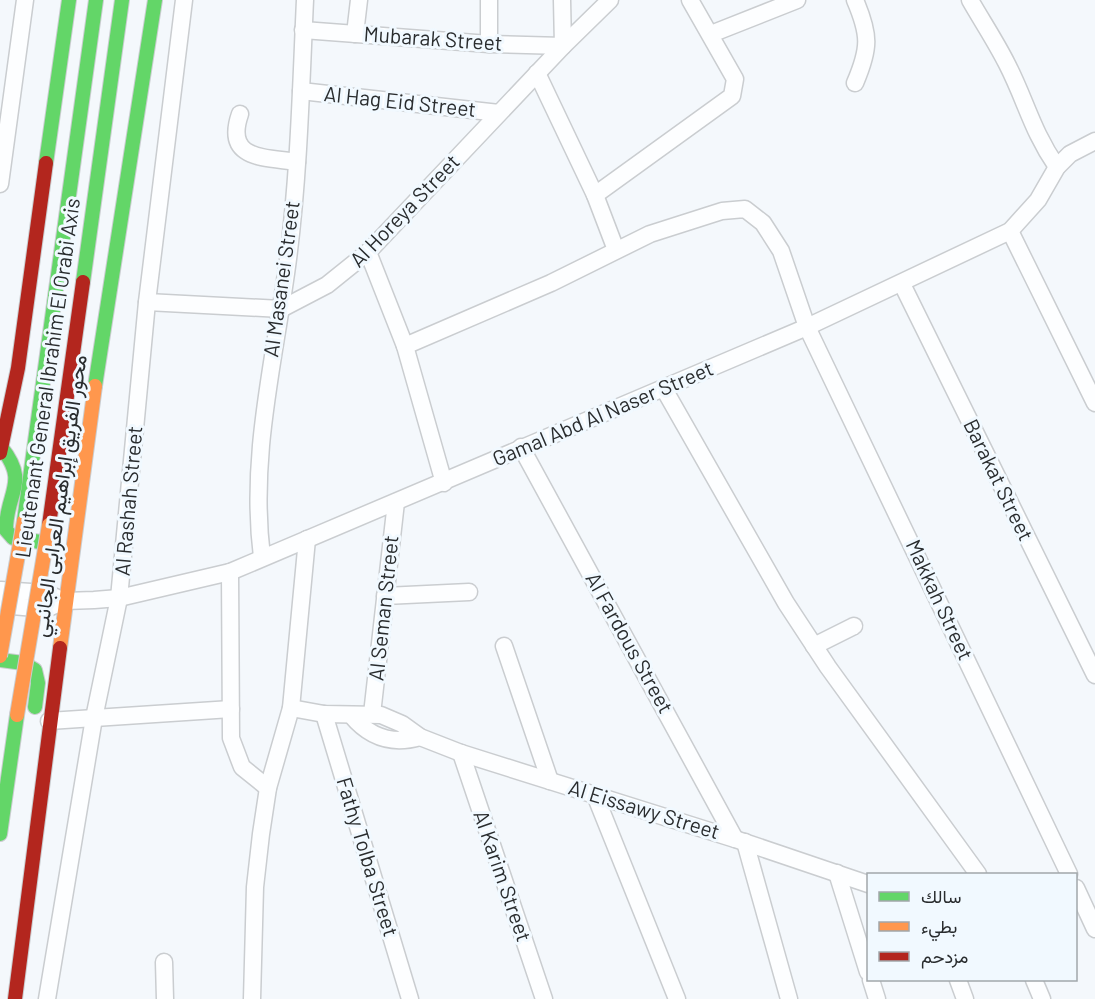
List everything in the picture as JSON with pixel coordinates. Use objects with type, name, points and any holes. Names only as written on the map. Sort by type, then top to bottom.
[{"type":"street","points":[[0,184],[25,0]]},
{"type":"street","points":[[69,0],[18,368],[1,450],[13,461],[17,475],[5,526],[8,534],[13,538],[51,543],[60,534],[69,472],[84,457]]},
{"type":"street","name":"Lieutenant General Ibrahim El Orabi Axis","points":[[0,658],[24,521],[96,0]]},
{"type":"street","name":"Lieutenant General Ibrahim El Orabi Axis","points":[[0,834],[49,525],[122,0]]},
{"type":"street","name":"محور الفريق إبراهيم العرابى الجانبي","points":[[40,724],[65,601],[84,457],[155,0]]},
{"type":"street","name":"Al Rashah Street","points":[[47,999],[94,718],[119,598],[147,303],[184,0]]},
{"type":"street","name":"Al Masanei Street","points":[[262,557],[257,520],[260,438],[281,309],[297,162],[305,0]]},
{"type":"street","points":[[355,34],[359,0]]},
{"type":"street","points":[[489,0],[489,44]]},
{"type":"street","points":[[562,0],[563,46]]},
{"type":"street","name":"Al Horeya Street","points":[[281,309],[327,285],[368,252],[537,73],[610,0]]},
{"type":"street","points":[[595,195],[732,96],[735,79],[690,0]]},
{"type":"street","points":[[711,34],[776,4],[797,0]]},
{"type":"street","points":[[855,0],[866,25],[867,41],[865,59],[855,83]]},
{"type":"street","points":[[970,0],[1007,64],[1041,144],[1057,167]]},
{"type":"street","name":"Mubarak Street","points":[[303,30],[489,44],[563,46]]},
{"type":"street","points":[[537,73],[595,195],[616,250]]},
{"type":"street","name":"Al Hag Eid Street","points":[[301,91],[500,113]]},
{"type":"street","points":[[240,114],[236,137],[240,148],[248,154],[297,162]]},
{"type":"street","name":"Gamal Abd Al Naser Street","points":[[0,605],[46,609],[65,601],[119,598],[230,572],[444,483],[521,447],[664,389],[807,327],[1010,231],[1038,200],[1057,167],[1070,154],[1095,141]]},
{"type":"street","name":"Makkah Street","points":[[405,346],[551,284],[650,234],[722,211],[745,209],[763,223],[781,251],[807,327],[1069,873]]},
{"type":"street","points":[[1010,231],[1095,403]]},
{"type":"street","points":[[368,252],[405,346],[444,483]]},
{"type":"street","name":"Barakat Street","points":[[902,284],[1095,675]]},
{"type":"street","points":[[147,303],[281,309]]},
{"type":"street","points":[[664,389],[786,603],[814,646],[977,873]]},
{"type":"street","name":"Al Fardous Street","points":[[521,447],[740,840],[789,999]]},
{"type":"street","name":"Al Seman Street","points":[[372,714],[396,502]]},
{"type":"street","points":[[252,999],[255,887],[268,788],[291,708],[307,539]]},
{"type":"street","points":[[230,572],[231,738],[234,752],[248,773],[268,788]]},
{"type":"street","name":"Gamal Abd Al Naser Street","points":[[0,590],[46,593],[65,601]]},
{"type":"street","points":[[386,596],[469,592]]},
{"type":"street","points":[[814,646],[854,626]]},
{"type":"street","points":[[504,646],[550,781]]},
{"type":"street","points":[[0,658],[28,663],[36,669],[39,679],[40,724],[47,739],[15,999]]},
{"type":"street","name":"Al Eissawy Street","points":[[291,708],[324,714],[372,714],[392,719],[420,737],[461,753],[740,840],[867,884]]},
{"type":"street","points":[[40,724],[94,718],[231,710]]},
{"type":"street","name":"Fathy Tolba Street","points":[[324,714],[410,999]]},
{"type":"street","name":"Al Eissawy Street","points":[[351,715],[359,725],[381,738],[407,741],[420,737]]},
{"type":"street","name":"Al Karim Street","points":[[461,753],[544,999]]},
{"type":"street","points":[[595,795],[676,999]]},
{"type":"street","points":[[837,873],[867,969]]},
{"type":"street","points":[[1077,890],[1095,929]]},
{"type":"street","points":[[164,962],[165,999]]},
{"type":"street","points":[[871,981],[877,999]]},
{"type":"street","points":[[958,981],[965,999]]},
{"type":"street","points":[[1034,981],[1042,999]]},
{"type":"traffic: fast","points":[[46,163],[69,0]]},
{"type":"traffic: fast","points":[[24,521],[96,0]]},
{"type":"traffic: fast","points":[[83,282],[122,0]]},
{"type":"traffic: fast","points":[[95,386],[155,0]]},
{"type":"traffic: fast","points":[[1,447],[10,459],[15,479],[6,530],[13,538],[41,542]]},
{"type":"traffic: fast","points":[[0,660],[23,663],[35,670],[38,683],[35,707]]},
{"type":"traffic: fast","points":[[0,834],[17,715]]},
{"type":"traffic: slow","points":[[60,648],[95,386]]},
{"type":"traffic: slow","points":[[0,656],[24,521]]},
{"type":"traffic: slow","points":[[17,715],[49,525]]},
{"type":"traffic: jam","points":[[0,453],[18,368],[46,163]]},
{"type":"traffic: jam","points":[[49,525],[83,282]]},
{"type":"traffic: jam","points":[[15,999],[60,648]]}]
